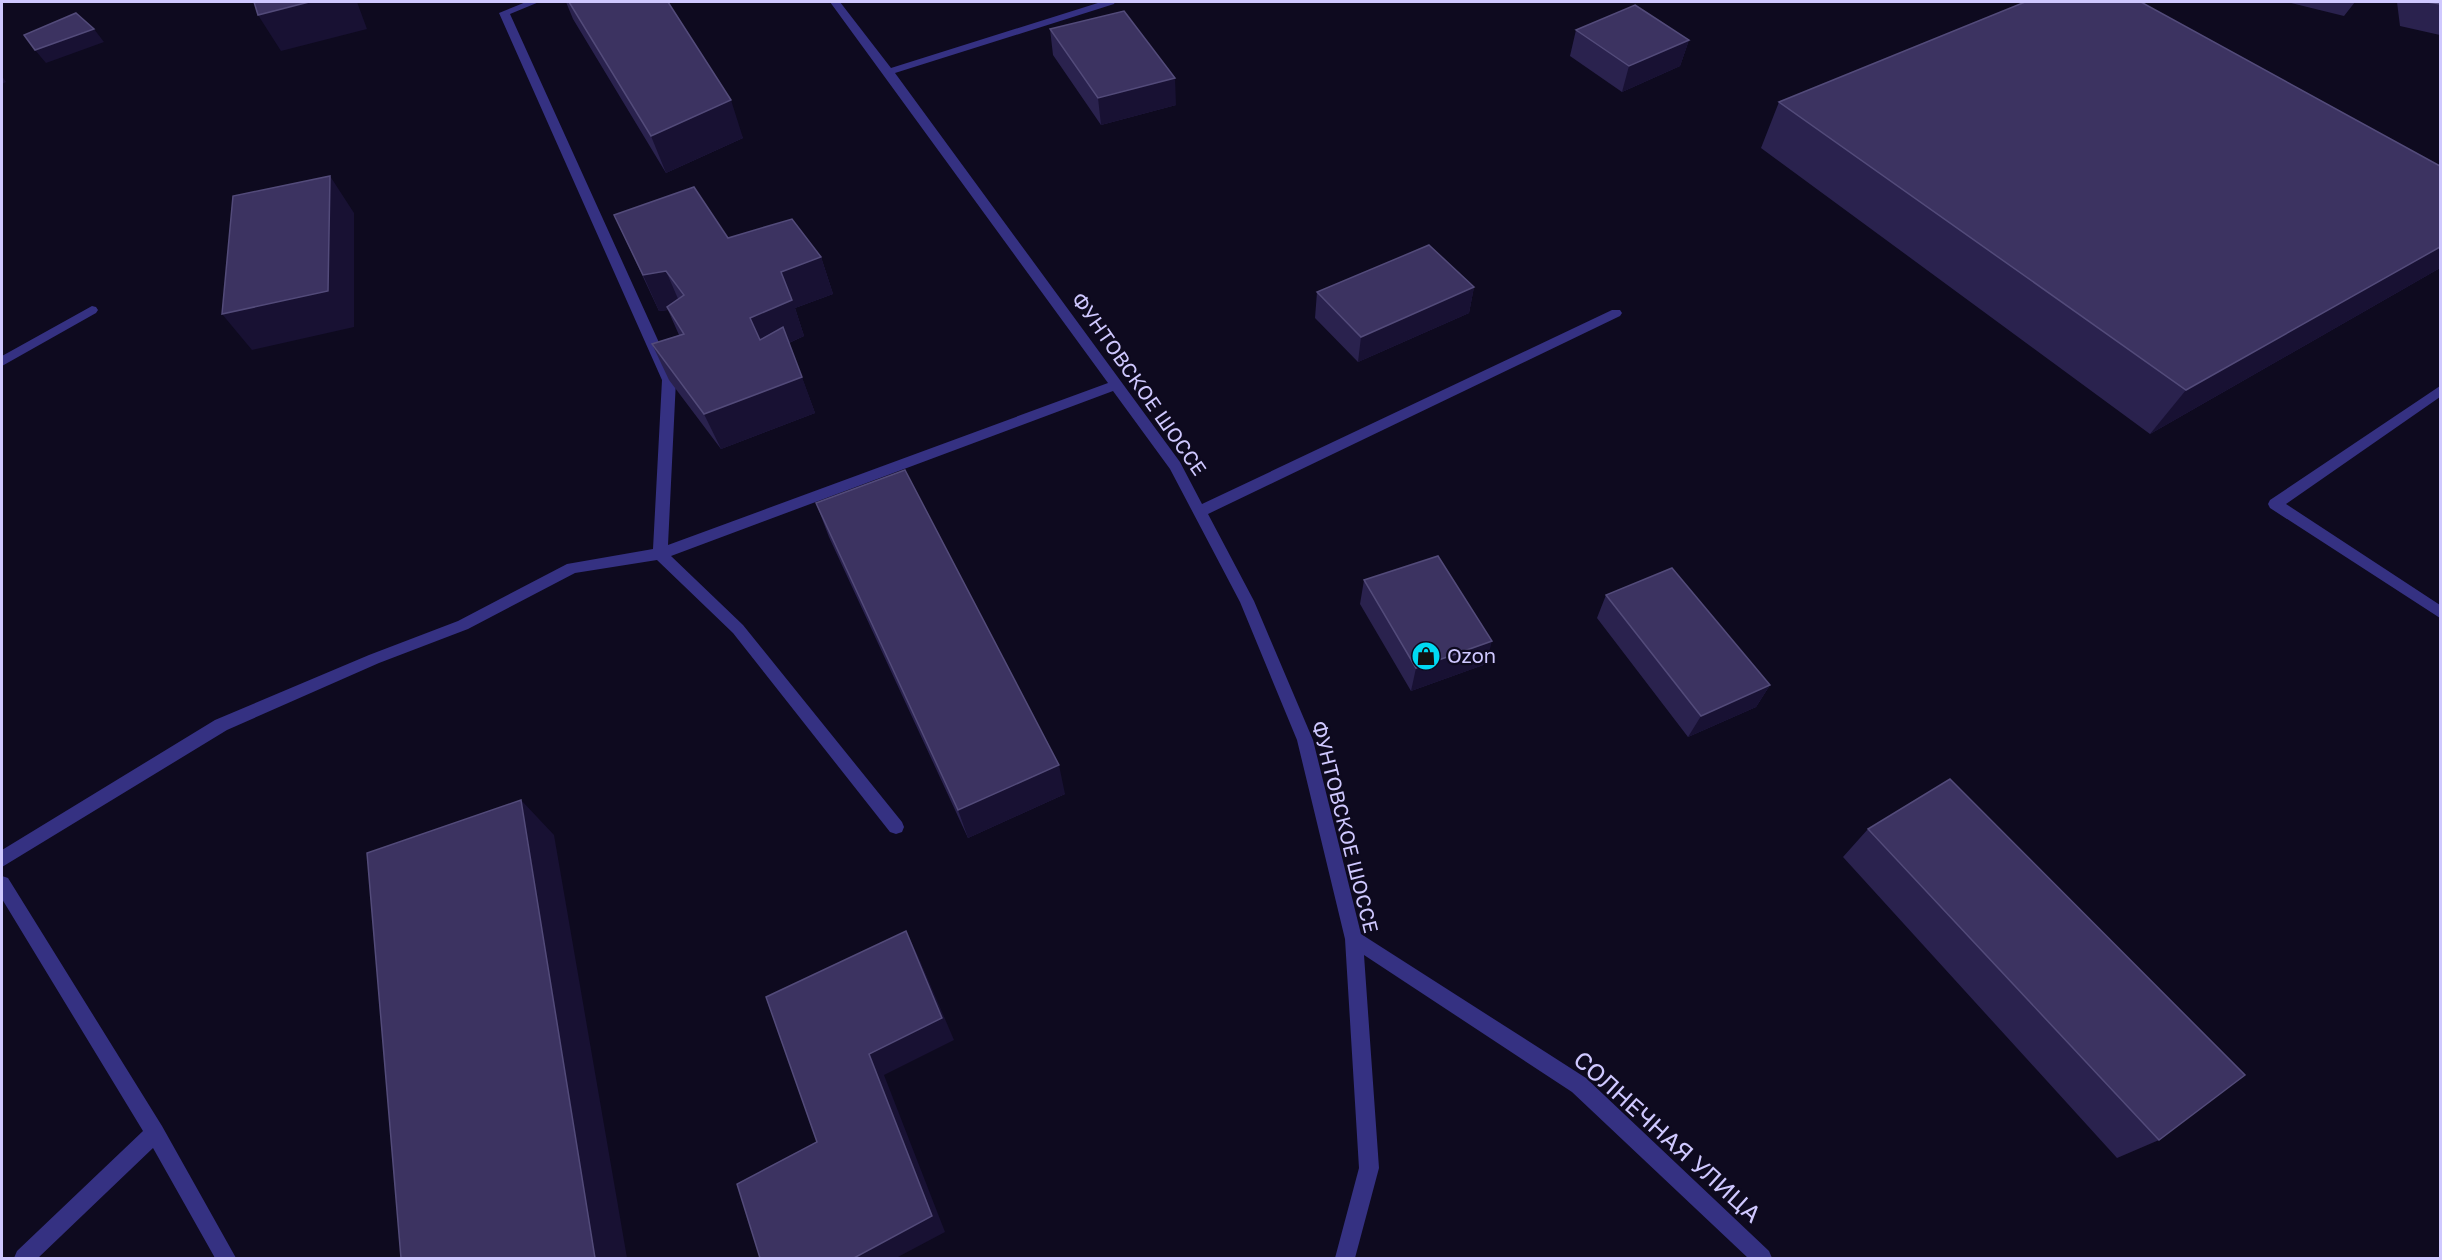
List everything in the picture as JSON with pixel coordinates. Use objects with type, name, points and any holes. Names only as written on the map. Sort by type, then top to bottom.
[{"type":"street","points":[[534,2],[504,13],[669,380],[660,554],[738,630],[896,827]]},
{"type":"street","name":"ФУНТОВСКОЕ ШОССЕ","points":[[835,2],[889,72],[1175,466],[1247,600],[1305,740],[1354,939],[1369,1168],[1345,1258]]},
{"type":"street","points":[[889,72],[1110,2]]},
{"type":"street","points":[[2,362],[92,310]]},
{"type":"street","points":[[1199,512],[1616,313]]},
{"type":"street","points":[[2,859],[221,725],[374,659],[463,625],[572,568],[660,554],[1116,385]]},
{"type":"street","points":[[2440,391],[2276,504],[2440,612]]},
{"type":"street","points":[[2,884],[155,1132],[226,1258]]},
{"type":"street","name":"СОЛНЕЧНАЯ УЛИЦА","points":[[1354,939],[1579,1085],[1762,1258]]},
{"type":"street","points":[[24,1258],[155,1132]]},
{"type":"building","points":[[254,2],[309,2],[258,15]]},
{"type":"building","points":[[569,2],[668,2],[731,100],[651,136]]},
{"type":"building","points":[[2025,2],[2141,2],[2440,166],[2440,247],[2186,390],[1779,102]]},
{"type":"building","points":[[1635,5],[1689,40],[1629,66],[1576,30]]},
{"type":"building","points":[[1124,11],[1175,78],[1098,98],[1050,29]]},
{"type":"building","points":[[76,13],[94,29],[35,50],[24,35]]},
{"type":"building","points":[[330,176],[328,291],[222,314],[233,196]]},
{"type":"building","points":[[694,187],[728,238],[792,219],[821,257],[781,272],[792,300],[750,318],[760,340],[783,327],[802,377],[704,414],[652,344],[684,334],[667,307],[684,295],[666,271],[643,275],[614,215]]},
{"type":"building","points":[[1429,245],[1474,287],[1361,337],[1317,292]]},
{"type":"building","points":[[905,470],[1059,765],[958,810],[816,503]]},
{"type":"building","points":[[1438,556],[1492,641],[1416,668],[1364,580]]},
{"type":"building","points":[[1672,568],[1770,685],[1701,716],[1606,595]]},
{"type":"building","points":[[1950,779],[2245,1075],[2159,1140],[1868,829]]},
{"type":"building","points":[[521,800],[595,1258],[401,1258],[367,853]]},
{"type":"building","points":[[906,931],[942,1018],[869,1054],[932,1216],[854,1258],[760,1258],[737,1184],[817,1142],[766,997]]},
{"type":"place","name":"Ozon","points":[[1426,656]]}]
